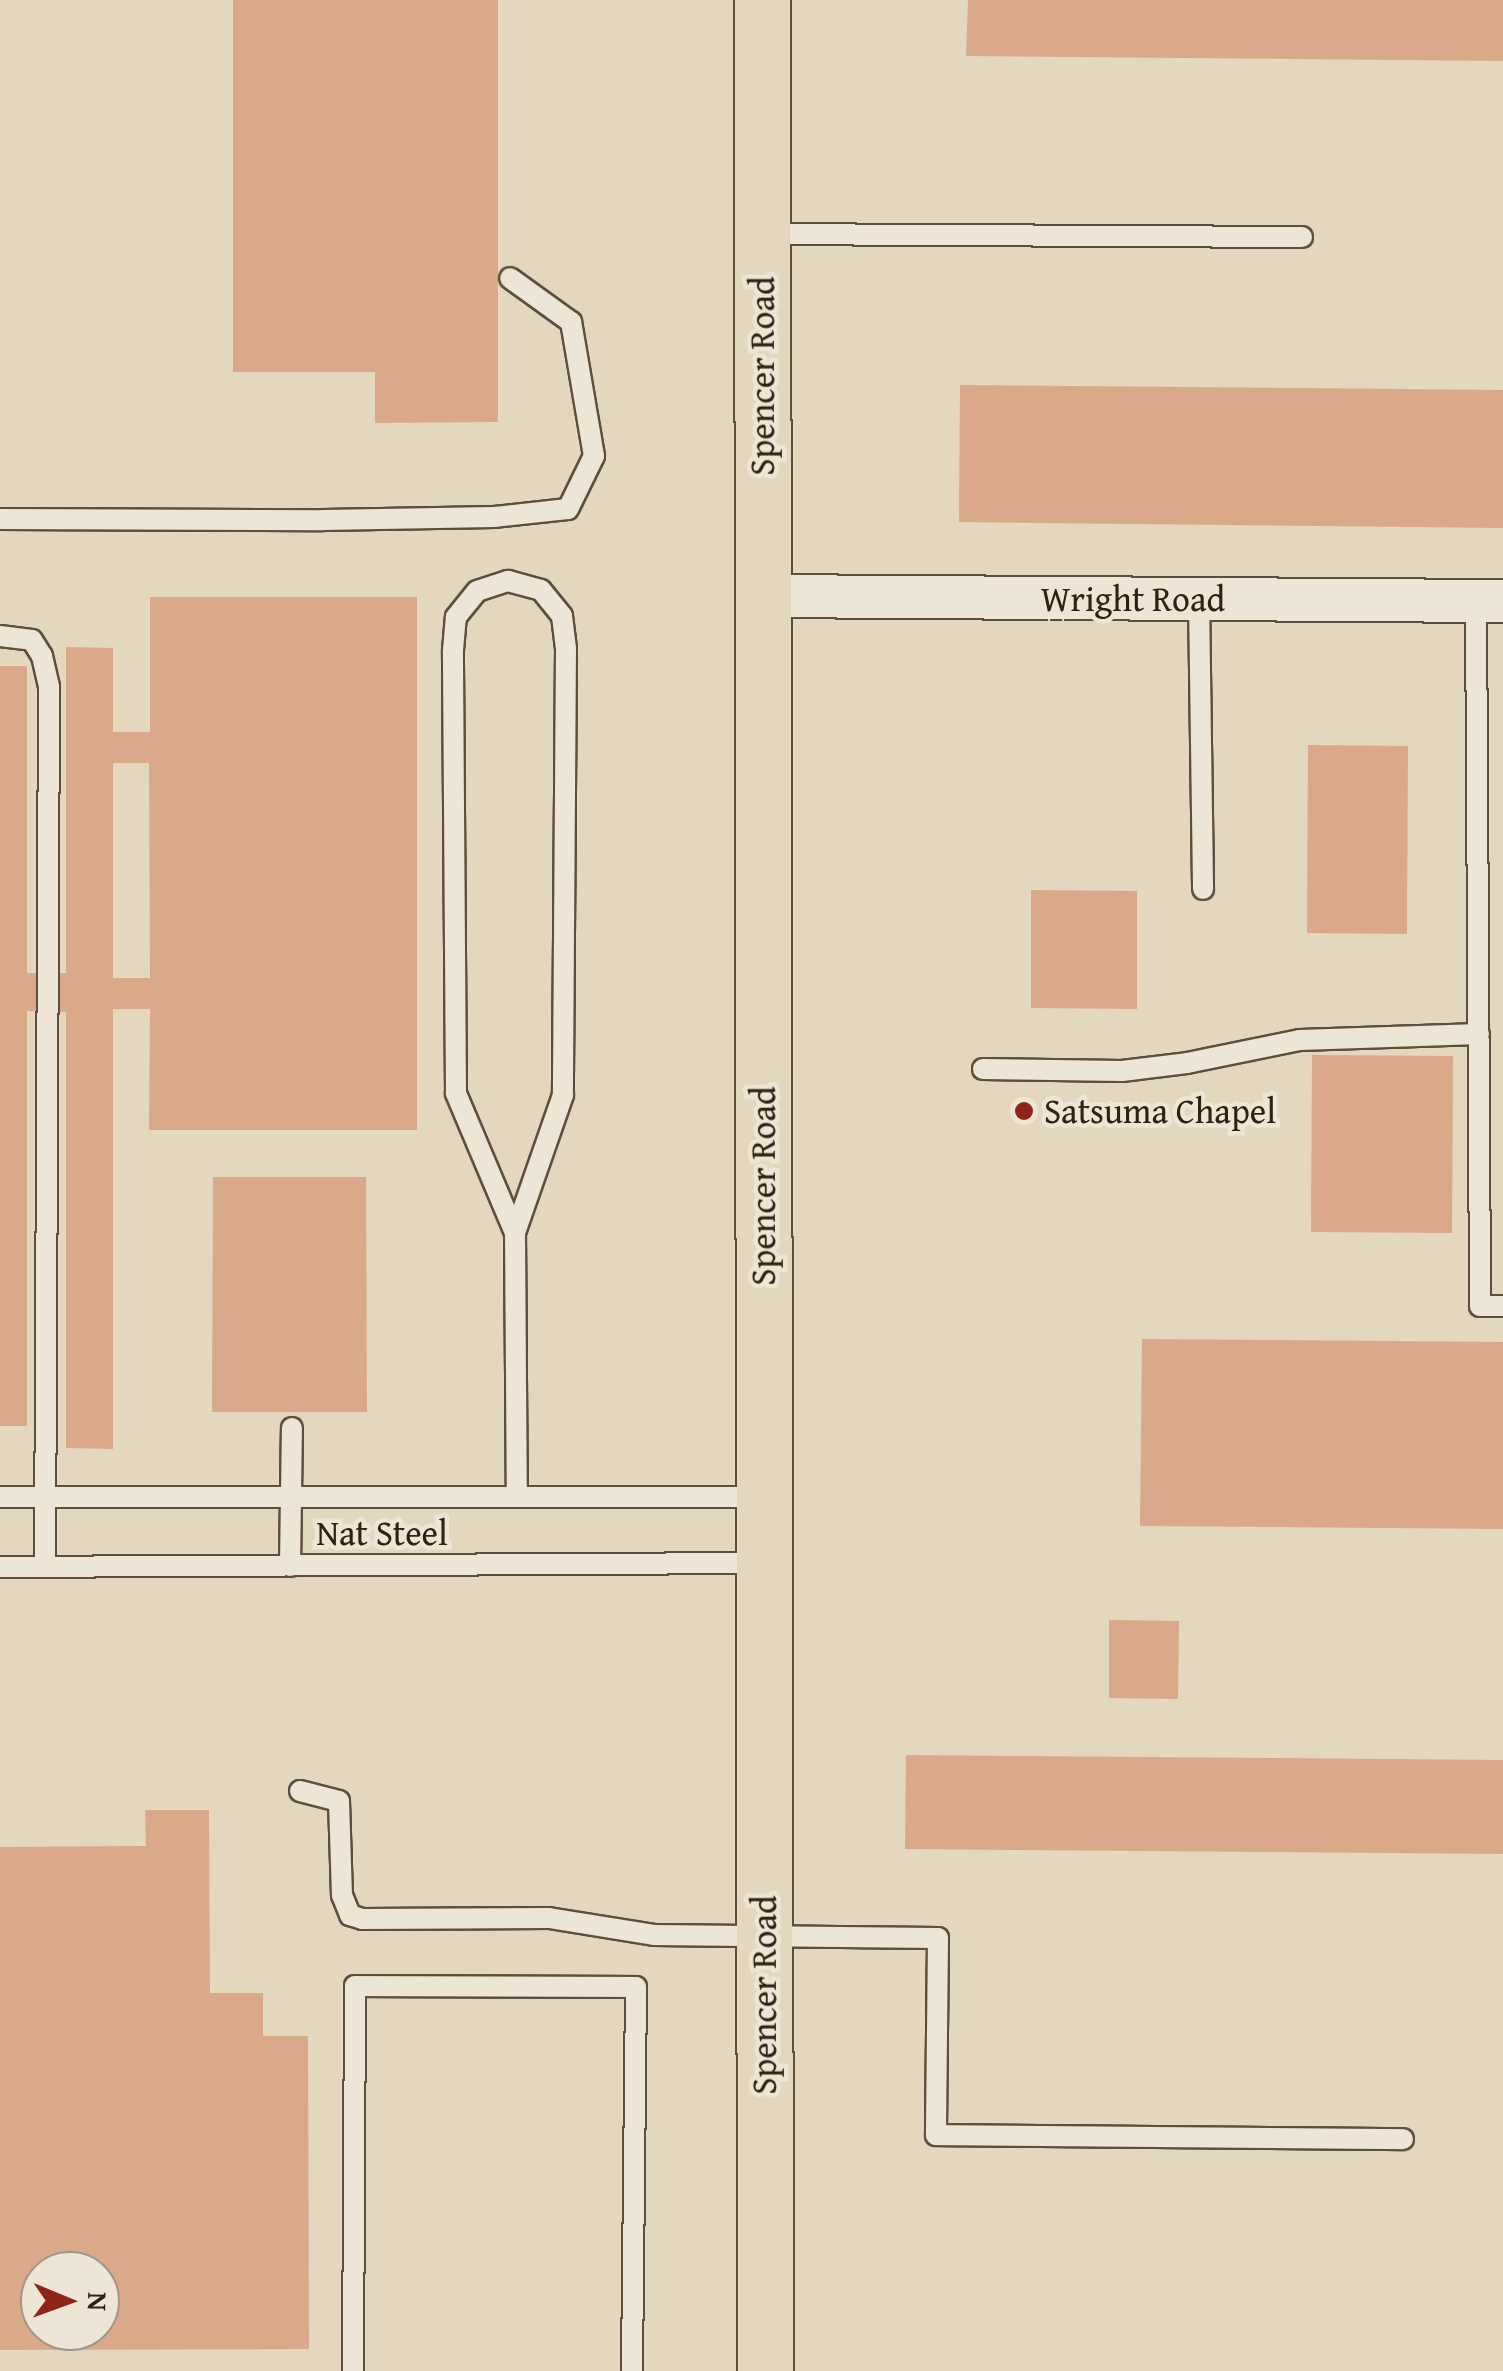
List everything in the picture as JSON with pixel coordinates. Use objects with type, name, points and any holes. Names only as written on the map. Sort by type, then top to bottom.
[{"type":"main road","name":"Spencer Road","points":[[762,0],[765,2371]]},
{"type":"street","name":"Wright Road","points":[[762,596],[1490,601]]},
{"type":"lane","points":[[762,234],[1302,237]]},
{"type":"lane","points":[[0,519],[323,520],[494,517],[568,510],[594,456],[571,322],[510,278]]},
{"type":"lane","points":[[515,1232],[456,1092],[452,650],[456,616],[477,591],[508,581],[540,590],[562,616],[566,649],[563,1095],[515,1232],[517,1497]]},
{"type":"lane","points":[[1199,599],[1203,889]]},
{"type":"lane","points":[[1490,601],[1478,1034],[1480,1306],[1503,1306]]},
{"type":"lane","points":[[0,636],[32,640],[49,687],[45,1566]]},
{"type":"lane","points":[[982,1068],[1122,1071],[1187,1063],[1300,1040],[1478,1034]]},
{"type":"lane","points":[[290,1566],[292,1428]]},
{"type":"lane","name":"Nat Steel","points":[[0,1497],[764,1497]]},
{"type":"lane","name":"Nat Steel","points":[[0,1567],[764,1564]]},
{"type":"lane","points":[[300,1791],[339,1801],[342,1896],[350,1915],[362,1919],[548,1918],[654,1935],[938,1938],[936,2135],[1404,2139]]},
{"type":"lane","points":[[353,2371],[355,1986],[636,1988],[632,2371]]},
{"type":"building","points":[[233,0],[498,0],[498,422],[375,423],[375,372],[233,372]]},
{"type":"building","points":[[968,0],[1503,0],[1503,61],[966,56]]},
{"type":"building","points":[[960,385],[1503,390],[1503,528],[959,522]]},
{"type":"building","points":[[150,597],[417,597],[417,1130],[149,1130],[150,1009],[113,1009],[113,1449],[66,1448],[66,1012],[27,1011],[27,1426],[0,1426],[0,666],[27,666],[27,973],[66,973],[66,647],[113,648],[113,732],[150,732]],"holes":[[[113,763],[149,763],[150,978],[113,978]]]},
{"type":"building","points":[[1308,745],[1408,746],[1407,934],[1307,933]]},
{"type":"building","points":[[1031,890],[1137,891],[1137,1009],[1031,1008]]},
{"type":"building","points":[[1312,1055],[1453,1056],[1452,1233],[1311,1232]]},
{"type":"building","points":[[213,1177],[366,1177],[367,1412],[212,1412]]},
{"type":"building","points":[[1142,1339],[1503,1342],[1503,1529],[1140,1526]]},
{"type":"building","points":[[1109,1620],[1179,1621],[1178,1699],[1109,1698]]},
{"type":"building","points":[[906,1755],[1503,1760],[1503,1854],[905,1849]]},
{"type":"building","points":[[145,1810],[209,1810],[210,1993],[263,1993],[263,2036],[308,2036],[309,2349],[120,2350],[120,2251],[20,2251],[20,2350],[0,2350],[0,1847],[146,1846]]},
{"type":"place","name":"Satsuma Chapel","points":[[1024,1111]]}]
